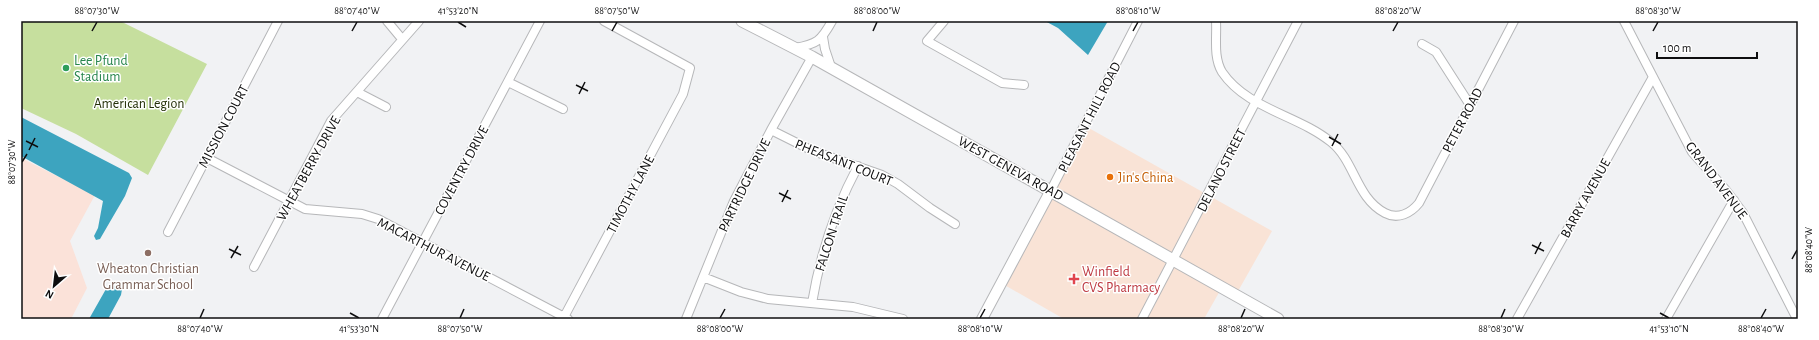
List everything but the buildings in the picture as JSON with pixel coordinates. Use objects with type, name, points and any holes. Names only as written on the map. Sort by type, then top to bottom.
[{"type":"main road","name":"WEST GENEVA ROAD","points":[[742,21],[831,67],[1278,319]]},
{"type":"street","name":"MISSION COURT","points":[[168,232],[278,21]]},
{"type":"street","points":[[387,21],[402,39]]},
{"type":"street","name":"WHEATBERRY DRIVE","points":[[254,267],[331,121],[402,39],[420,21]]},
{"type":"street","name":"COVENTRY DRIVE","points":[[382,319],[540,21]]},
{"type":"street","name":"TIMOTHY LANE","points":[[566,318],[683,94],[690,68],[604,21]]},
{"type":"street","points":[[795,48],[816,43],[823,37],[832,21]]},
{"type":"street","points":[[944,21],[927,41],[1002,83],[1024,85]]},
{"type":"street","name":"PLEASANT HILL ROAD","points":[[982,319],[1051,190],[1138,21]]},
{"type":"street","points":[[1216,21],[1217,58],[1222,71],[1237,87],[1256,101]]},
{"type":"street","name":"DELANO STREET","points":[[1142,319],[1298,21]]},
{"type":"street","name":"PETER ROAD","points":[[1256,101],[1331,142],[1346,158],[1361,190],[1369,201],[1386,214],[1406,215],[1419,203],[1514,21]]},
{"type":"street","name":"GRAND AVENUE","points":[[1624,21],[1692,152],[1734,200],[1743,213],[1798,319]]},
{"type":"street","points":[[823,37],[831,67]]},
{"type":"street","points":[[1422,44],[1436,52],[1470,105]]},
{"type":"street","name":"PARTRIDGE DRIVE","points":[[686,319],[734,201],[771,130],[812,57]]},
{"type":"street","name":"BARRY AVENUE","points":[[1517,319],[1653,77]]},
{"type":"street","points":[[508,82],[563,109]]},
{"type":"street","points":[[357,92],[386,108]]},
{"type":"street","name":"PHEASANT COURT","points":[[771,130],[813,151],[882,175],[898,184],[930,208],[955,224]]},
{"type":"street","name":"MACARTHUR AVENUE","points":[[207,158],[305,209],[368,216],[423,242],[566,318]]},
{"type":"street","name":"FALCON TRAIL","points":[[812,303],[820,263],[838,209],[858,166]]},
{"type":"street","points":[[1666,319],[1734,200]]},
{"type":"street","points":[[703,277],[746,293],[768,299],[853,307],[904,319]]},
{"type":"shaded area","points":[[1087,127],[1272,231],[1237,293],[1052,189]]},
{"type":"shaded area","points":[[21,158],[95,195],[70,241],[87,288],[71,319],[21,319]]},
{"type":"shaded area","points":[[1052,194],[1221,289],[1204,319],[1064,319],[1001,283]]},
{"type":"green space","name":"American Legion","points":[[21,21],[120,21],[207,64],[148,175],[76,134],[21,108]]},
{"type":"water","points":[[1045,21],[1108,21],[1088,55],[1058,28]]},
{"type":"water","points":[[21,117],[129,173],[132,178],[125,196],[100,239],[96,240],[94,236],[98,228],[103,201],[21,156]]},
{"type":"water","points":[[112,285],[122,289],[121,295],[108,319],[89,319],[106,289]]},
{"type":"place","name":"Lee Pfund Stadium","points":[[66,68]]},
{"type":"place","name":"Jin's China","points":[[1110,177]]},
{"type":"place","name":"Wheaton Christian Grammar School","points":[[148,253]]},
{"type":"place","name":"Winfield CVS Pharmacy","points":[[1074,279]]}]
